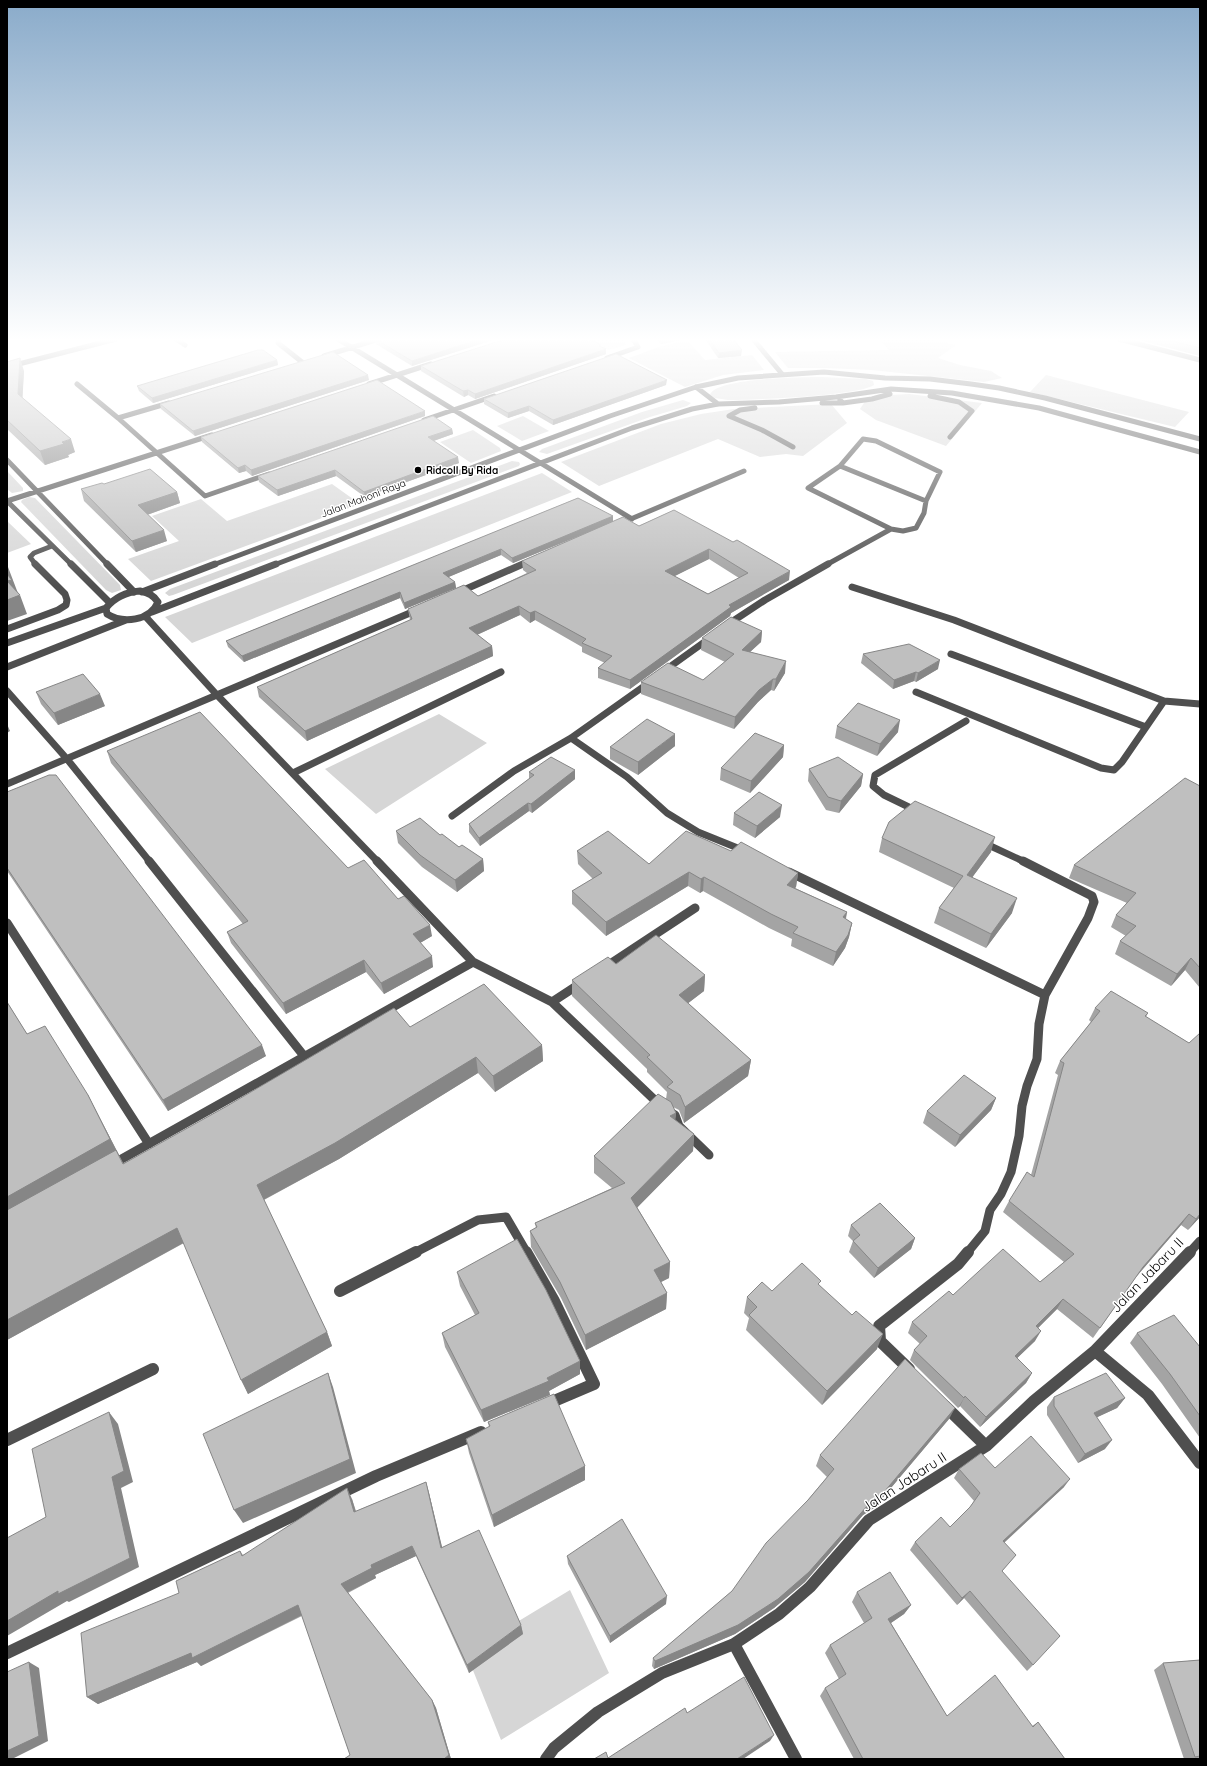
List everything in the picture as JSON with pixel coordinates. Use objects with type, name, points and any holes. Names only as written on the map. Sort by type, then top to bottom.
[{"type":"street","points":[[122,421],[205,496],[273,472]]},
{"type":"street","points":[[416,423],[421,421]]},
{"type":"street","points":[[472,421],[632,519]]},
{"type":"street","name":"Jalan Mahoni Raya","points":[[142,592],[596,421]]},
{"type":"street","points":[[7,667],[126,620],[145,616],[152,612],[540,463],[653,421]]},
{"type":"street","points":[[742,421],[762,430],[793,447]]},
{"type":"street","points":[[950,437],[963,421]]},
{"type":"street","points":[[1088,421],[1200,452]]},
{"type":"street","name":"Jalan Mahoni Raya","points":[[1136,421],[1200,439]]},
{"type":"street","points":[[126,620],[115,619],[107,614],[107,605],[52,546],[7,501],[217,433]]},
{"type":"street","points":[[863,439],[876,440],[940,472],[940,474],[926,501],[924,513],[916,528],[902,531],[891,530],[808,488],[840,466],[863,439]]},
{"type":"street","points":[[7,460],[134,592]]},
{"type":"street","points":[[840,466],[926,501]]},
{"type":"street","points":[[610,528],[744,471]]},
{"type":"street","points":[[659,675],[742,614],[891,530]]},
{"type":"street","points":[[7,629],[58,610],[66,605],[67,600],[65,594],[33,562],[30,556],[52,546]]},
{"type":"street","points":[[450,596],[537,559]]},
{"type":"street","points":[[852,587],[954,620],[1164,701],[1200,704]]},
{"type":"street","points":[[7,643],[107,605],[120,595],[134,592],[142,592],[156,597],[158,602],[157,607],[152,612]]},
{"type":"street","points":[[7,784],[421,608]]},
{"type":"street","points":[[145,616],[217,694],[473,962],[552,1002],[662,1107],[675,1115],[679,1126],[709,1155]]},
{"type":"street","points":[[951,654],[1146,727]]},
{"type":"street","points":[[293,773],[501,672]]},
{"type":"street","points":[[452,816],[514,771],[571,738],[653,680]]},
{"type":"street","points":[[7,691],[67,759],[304,1056]]},
{"type":"street","points":[[916,692],[1101,768],[1114,770],[1122,762],[1164,701]]},
{"type":"street","points":[[926,815],[884,795],[873,786],[875,775],[966,721]]},
{"type":"street","points":[[571,738],[627,777],[672,817],[698,832],[753,855]]},
{"type":"street","points":[[914,1374],[880,1341],[879,1326],[958,1264],[985,1231],[990,1210],[1001,1194],[1011,1172],[1019,1136],[1026,1086],[1037,1059],[1039,1024],[1046,995],[1088,918],[1094,902],[1092,896],[1066,882],[975,838]]},
{"type":"street","points":[[782,868],[1046,995]]},
{"type":"street","points":[[552,1002],[695,908]]},
{"type":"street","points":[[7,923],[149,1144]]},
{"type":"street","points":[[102,1171],[473,962]]},
{"type":"street","points":[[340,1291],[478,1220],[506,1217],[554,1301],[594,1384],[536,1408]]},
{"type":"street","name":"Jalan Jabaru II","points":[[546,1759],[554,1748],[598,1712],[629,1692],[662,1672],[734,1644],[779,1614],[800,1596],[870,1520],[986,1446],[1034,1401],[1095,1351],[1200,1241]]},
{"type":"street","points":[[1095,1351],[1148,1395],[1200,1463]]},
{"type":"street","points":[[7,1440],[153,1369]]},
{"type":"street","points":[[936,1396],[986,1446]]},
{"type":"street","points":[[7,1653],[376,1476],[493,1427]]},
{"type":"street","points":[[734,1644],[796,1759]]},
{"type":"shaded area","points":[[509,421],[532,421],[549,431],[522,441],[497,426]]},
{"type":"shaded area","points":[[617,421],[638,421],[547,454],[539,452],[542,449]]},
{"type":"shaded area","points":[[671,421],[846,421],[847,423],[803,456],[786,454],[760,457],[718,439],[599,486],[561,462]]},
{"type":"shaded area","points":[[880,421],[967,421],[946,446]]},
{"type":"shaded area","points":[[1152,421],[1180,421],[1175,427]]},
{"type":"shaded area","points":[[473,430],[500,448],[501,451],[471,463],[440,442]]},
{"type":"shaded area","points":[[512,461],[519,462],[519,466],[173,595],[169,596],[165,593],[170,589]]},
{"type":"shaded area","points":[[7,471],[23,488],[23,491],[12,493],[7,489]]},
{"type":"shaded area","points":[[542,473],[572,492],[192,643],[165,617]]},
{"type":"shaded area","points":[[332,484],[360,504],[151,581],[128,559],[179,541],[152,516],[201,499],[227,521]]},
{"type":"shaded area","points":[[29,497],[35,498],[120,585],[121,590],[112,593],[106,590],[21,502]]},
{"type":"shaded area","points":[[7,521],[31,544],[7,553]]},
{"type":"shaded area","points":[[439,714],[487,743],[376,814],[325,769]]},
{"type":"shaded area","points":[[570,1590],[609,1673],[501,1740],[466,1653]]},
{"type":"building","points":[[9,421],[50,421],[71,439],[62,442],[64,444],[40,451]]},
{"type":"building","points":[[181,421],[223,421],[193,431]]},
{"type":"building","points":[[249,421],[394,421],[251,470],[245,465],[238,468],[201,437]]},
{"type":"building","points":[[417,421],[441,421],[452,429],[428,437],[458,457],[364,492],[335,470],[277,490],[258,476]]},
{"type":"building","points":[[150,469],[177,492],[138,505],[164,530],[132,541],[81,489],[102,483],[104,484]]},
{"type":"building","points":[[578,498],[613,516],[512,558],[501,549],[443,573],[455,582],[404,603],[400,592],[242,656],[226,641]]},
{"type":"building","points":[[674,510],[733,542],[737,540],[790,571],[729,605],[731,607],[630,680],[598,668],[612,656],[582,643],[586,639],[535,611],[530,613],[519,606],[469,628],[492,646],[305,731],[257,687],[412,619],[408,609],[464,585],[478,596],[536,570],[522,561],[623,517],[639,526]],"holes":[[[709,549],[748,573],[708,594],[665,571]]]},
{"type":"building","points":[[7,574],[12,580],[7,581]]},
{"type":"building","points":[[7,581],[20,595],[7,600]]},
{"type":"building","points":[[731,617],[762,631],[742,650],[786,661],[776,679],[773,679],[759,690],[735,717],[641,682],[668,663],[703,680],[734,654],[702,638]]},
{"type":"building","points":[[909,644],[940,660],[918,673],[916,672],[894,680],[863,654]]},
{"type":"building","points":[[83,674],[100,694],[54,713],[36,692]]},
{"type":"building","points":[[858,703],[900,720],[880,744],[837,726]]},
{"type":"building","points":[[200,712],[348,868],[364,860],[398,899],[404,896],[430,925],[413,934],[432,956],[381,983],[364,960],[283,1003],[227,932],[248,921],[107,751]]},
{"type":"building","points":[[647,719],[675,734],[638,762],[610,747]]},
{"type":"building","points":[[755,733],[784,745],[751,781],[721,768]]},
{"type":"building","points":[[551,757],[575,770],[531,804],[528,803],[479,838],[469,824],[534,775],[529,772]]},
{"type":"building","points":[[838,757],[863,774],[841,801],[828,797],[809,769]]},
{"type":"building","points":[[49,775],[56,775],[262,1045],[163,1100],[7,868],[7,792]]},
{"type":"building","points":[[1185,778],[1200,786],[1200,968],[1191,958],[1177,974],[1120,941],[1136,926],[1116,915],[1136,893],[1074,865]]},
{"type":"building","points":[[759,792],[782,805],[757,826],[734,813]]},
{"type":"building","points":[[915,801],[995,837],[967,875],[1017,898],[991,934],[939,908],[963,876],[882,838],[889,822]]},
{"type":"building","points":[[420,818],[440,835],[442,834],[459,847],[462,845],[483,859],[455,880],[420,855],[396,831]]},
{"type":"building","points":[[608,831],[649,864],[686,831],[731,851],[741,842],[798,873],[787,885],[847,912],[843,917],[852,923],[848,935],[836,952],[793,933],[798,927],[771,914],[704,877],[701,879],[689,872],[606,922],[572,891],[602,873],[577,851]]},
{"type":"building","points":[[656,935],[705,975],[679,995],[751,1060],[685,1107],[680,1095],[667,1087],[673,1082],[647,1057],[650,1055],[572,980],[608,957],[616,964]]},
{"type":"building","points":[[484,984],[542,1045],[493,1076],[476,1057],[335,1143],[257,1185],[327,1332],[241,1380],[177,1228],[7,1320],[7,1210],[116,1150],[123,1164],[227,1106],[394,1008],[410,1027]]},
{"type":"building","points":[[1111,991],[1148,1013],[1145,1016],[1189,1043],[1200,1033],[1200,1214],[1196,1219],[1189,1214],[1143,1267],[1100,1328],[1063,1299],[1036,1326],[1041,1331],[1015,1356],[1032,1373],[986,1417],[914,1350],[927,1336],[912,1322],[949,1291],[953,1295],[1003,1249],[1040,1282],[1074,1254],[1009,1201],[1027,1172],[1034,1177],[1064,1063],[1060,1061],[1100,1011],[1095,1008]]},
{"type":"building","points":[[7,1002],[27,1034],[45,1026],[88,1095],[110,1139],[7,1197]]},
{"type":"building","points":[[964,1075],[996,1098],[960,1135],[927,1111]]},
{"type":"building","points":[[658,1094],[671,1102],[676,1113],[670,1116],[694,1134],[631,1198],[670,1262],[654,1270],[667,1293],[585,1335],[560,1282],[530,1231],[537,1227],[535,1223],[625,1183],[594,1156]]},
{"type":"building","points":[[880,1203],[915,1238],[878,1268],[853,1241],[860,1235],[851,1225]]},
{"type":"building","points":[[517,1239],[546,1290],[580,1361],[547,1378],[549,1381],[481,1410],[442,1333],[479,1313],[457,1272]]},
{"type":"building","points":[[802,1263],[821,1281],[818,1284],[852,1315],[856,1311],[883,1334],[827,1391],[749,1315],[757,1307],[747,1297],[762,1282],[772,1291]]},
{"type":"building","points":[[1174,1315],[1200,1347],[1200,1416],[1170,1374],[1137,1333]]},
{"type":"building","points":[[905,1359],[955,1408],[879,1498],[868,1505],[809,1572],[778,1599],[738,1625],[655,1661],[653,1658],[732,1591],[766,1543],[808,1500],[834,1469],[820,1455]]},
{"type":"building","points":[[328,1373],[350,1459],[234,1510],[203,1434]]},
{"type":"building","points":[[1106,1373],[1125,1398],[1094,1413],[1112,1440],[1085,1454],[1054,1406],[1054,1397]]},
{"type":"building","points":[[554,1394],[585,1466],[492,1515],[466,1439],[490,1426],[488,1422]]},
{"type":"building","points":[[109,1412],[124,1471],[112,1477],[130,1558],[58,1594],[58,1591],[7,1621],[7,1538],[46,1517],[32,1449]]},
{"type":"building","points":[[1031,1436],[1070,1479],[1003,1541],[1016,1555],[1002,1571],[1060,1636],[1033,1665],[970,1591],[962,1598],[915,1542],[941,1517],[950,1527],[970,1507],[980,1493],[959,1469],[981,1453],[995,1468]]},
{"type":"building","points":[[426,1482],[441,1548],[479,1530],[521,1625],[467,1665],[412,1546],[371,1565],[372,1568],[341,1584],[432,1700],[449,1755],[444,1759],[344,1759],[350,1755],[298,1605],[192,1658],[191,1653],[87,1697],[81,1633],[179,1593],[176,1581],[240,1551],[242,1556],[347,1488],[354,1512]]},
{"type":"building","points":[[622,1519],[667,1596],[610,1636],[567,1556]]},
{"type":"building","points":[[890,1572],[911,1605],[888,1619],[947,1716],[995,1675],[1033,1727],[1038,1722],[1065,1759],[863,1759],[825,1688],[846,1674],[830,1645],[872,1618],[857,1592]]},
{"type":"building","points":[[1200,1660],[1200,1756],[1195,1757],[1163,1663]]},
{"type":"building","points":[[29,1662],[39,1736],[7,1751],[7,1672]]},
{"type":"building","points":[[744,1677],[774,1735],[737,1759],[594,1759],[606,1752],[608,1758],[685,1708],[687,1713]]},
{"type":"place","name":"Ridcoll By Rida","points":[[418,470]]}]
